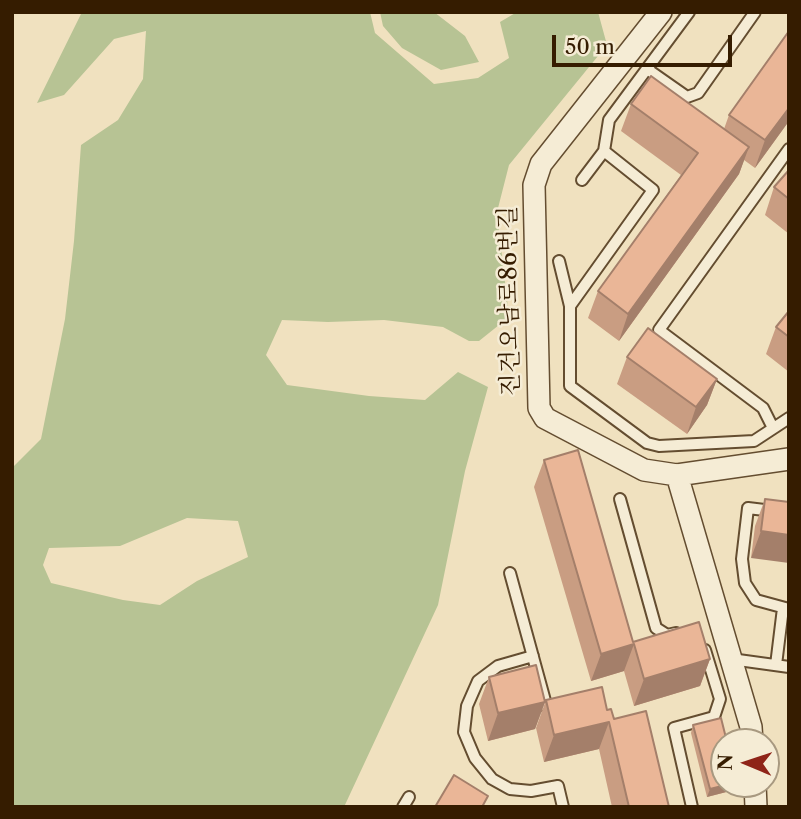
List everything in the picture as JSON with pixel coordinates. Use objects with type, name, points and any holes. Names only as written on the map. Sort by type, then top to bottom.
[{"type":"street","name":"진건오남로86번길","points":[[661,12],[541,164],[534,185],[539,408],[545,418],[644,470],[677,475],[789,459]]},
{"type":"street","points":[[677,475],[751,728]]},
{"type":"lane","points":[[582,180],[604,151],[609,120],[689,12]]},
{"type":"lane","points":[[647,69],[687,97],[698,93],[755,12]]},
{"type":"lane","points":[[773,428],[763,408],[659,330],[789,149]]},
{"type":"lane","points":[[570,306],[653,190],[604,151]]},
{"type":"lane","points":[[559,261],[570,306],[570,386],[647,443],[659,446],[754,441],[789,418]]},
{"type":"lane","points":[[620,499],[656,628],[667,635],[687,631]]},
{"type":"lane","points":[[776,665],[786,608],[755,600],[745,583],[742,559],[748,508],[789,513]]},
{"type":"lane","points":[[510,573],[547,708]]},
{"type":"lane","points":[[692,807],[674,728],[714,717],[720,698],[701,635]]},
{"type":"lane","points":[[533,656],[498,666],[478,681],[467,706],[464,732],[475,758],[492,779],[510,789],[531,792],[558,786],[563,807]]},
{"type":"lane","points":[[731,659],[789,667]]},
{"type":"lane","points":[[720,698],[745,708]]},
{"type":"green space","points":[[82,12],[370,12],[375,33],[434,84],[478,78],[509,58],[500,22],[517,12],[598,12],[607,45],[509,165],[497,212],[509,317],[479,341],[469,341],[443,327],[384,320],[282,320],[266,355],[287,385],[425,400],[458,372],[488,387],[465,471],[438,605],[344,807],[12,807],[12,468],[41,439],[65,319],[81,145],[118,120],[143,79],[146,31],[114,39],[64,95],[37,103]],"holes":[[[187,518],[238,521],[248,557],[197,581],[160,605],[123,600],[51,583],[43,565],[49,548],[120,546]]]},
{"type":"green space","points":[[380,12],[434,12],[465,36],[479,62],[441,70],[402,48],[383,26]]},
{"type":"building","points":[[789,31],[789,108],[765,140],[729,115]]},
{"type":"building","points":[[651,76],[749,147],[628,314],[598,291],[698,153],[631,104]]},
{"type":"building","points":[[789,170],[789,199],[774,187]]},
{"type":"building","points":[[789,311],[789,337],[776,327]]},
{"type":"building","points":[[648,328],[717,379],[696,407],[627,357]]},
{"type":"building","points":[[578,450],[633,642],[699,622],[710,659],[644,679],[634,644],[601,654],[544,460]]},
{"type":"building","points":[[765,499],[789,502],[789,535],[761,531]]},
{"type":"building","points":[[536,665],[545,702],[498,713],[489,677]]},
{"type":"building","points":[[602,687],[607,710],[611,709],[614,719],[646,711],[669,807],[629,807],[609,722],[554,735],[546,700]]},
{"type":"building","points":[[721,718],[724,728],[710,728],[710,789],[693,725]]},
{"type":"building","points":[[454,775],[488,796],[482,807],[435,807]]}]
